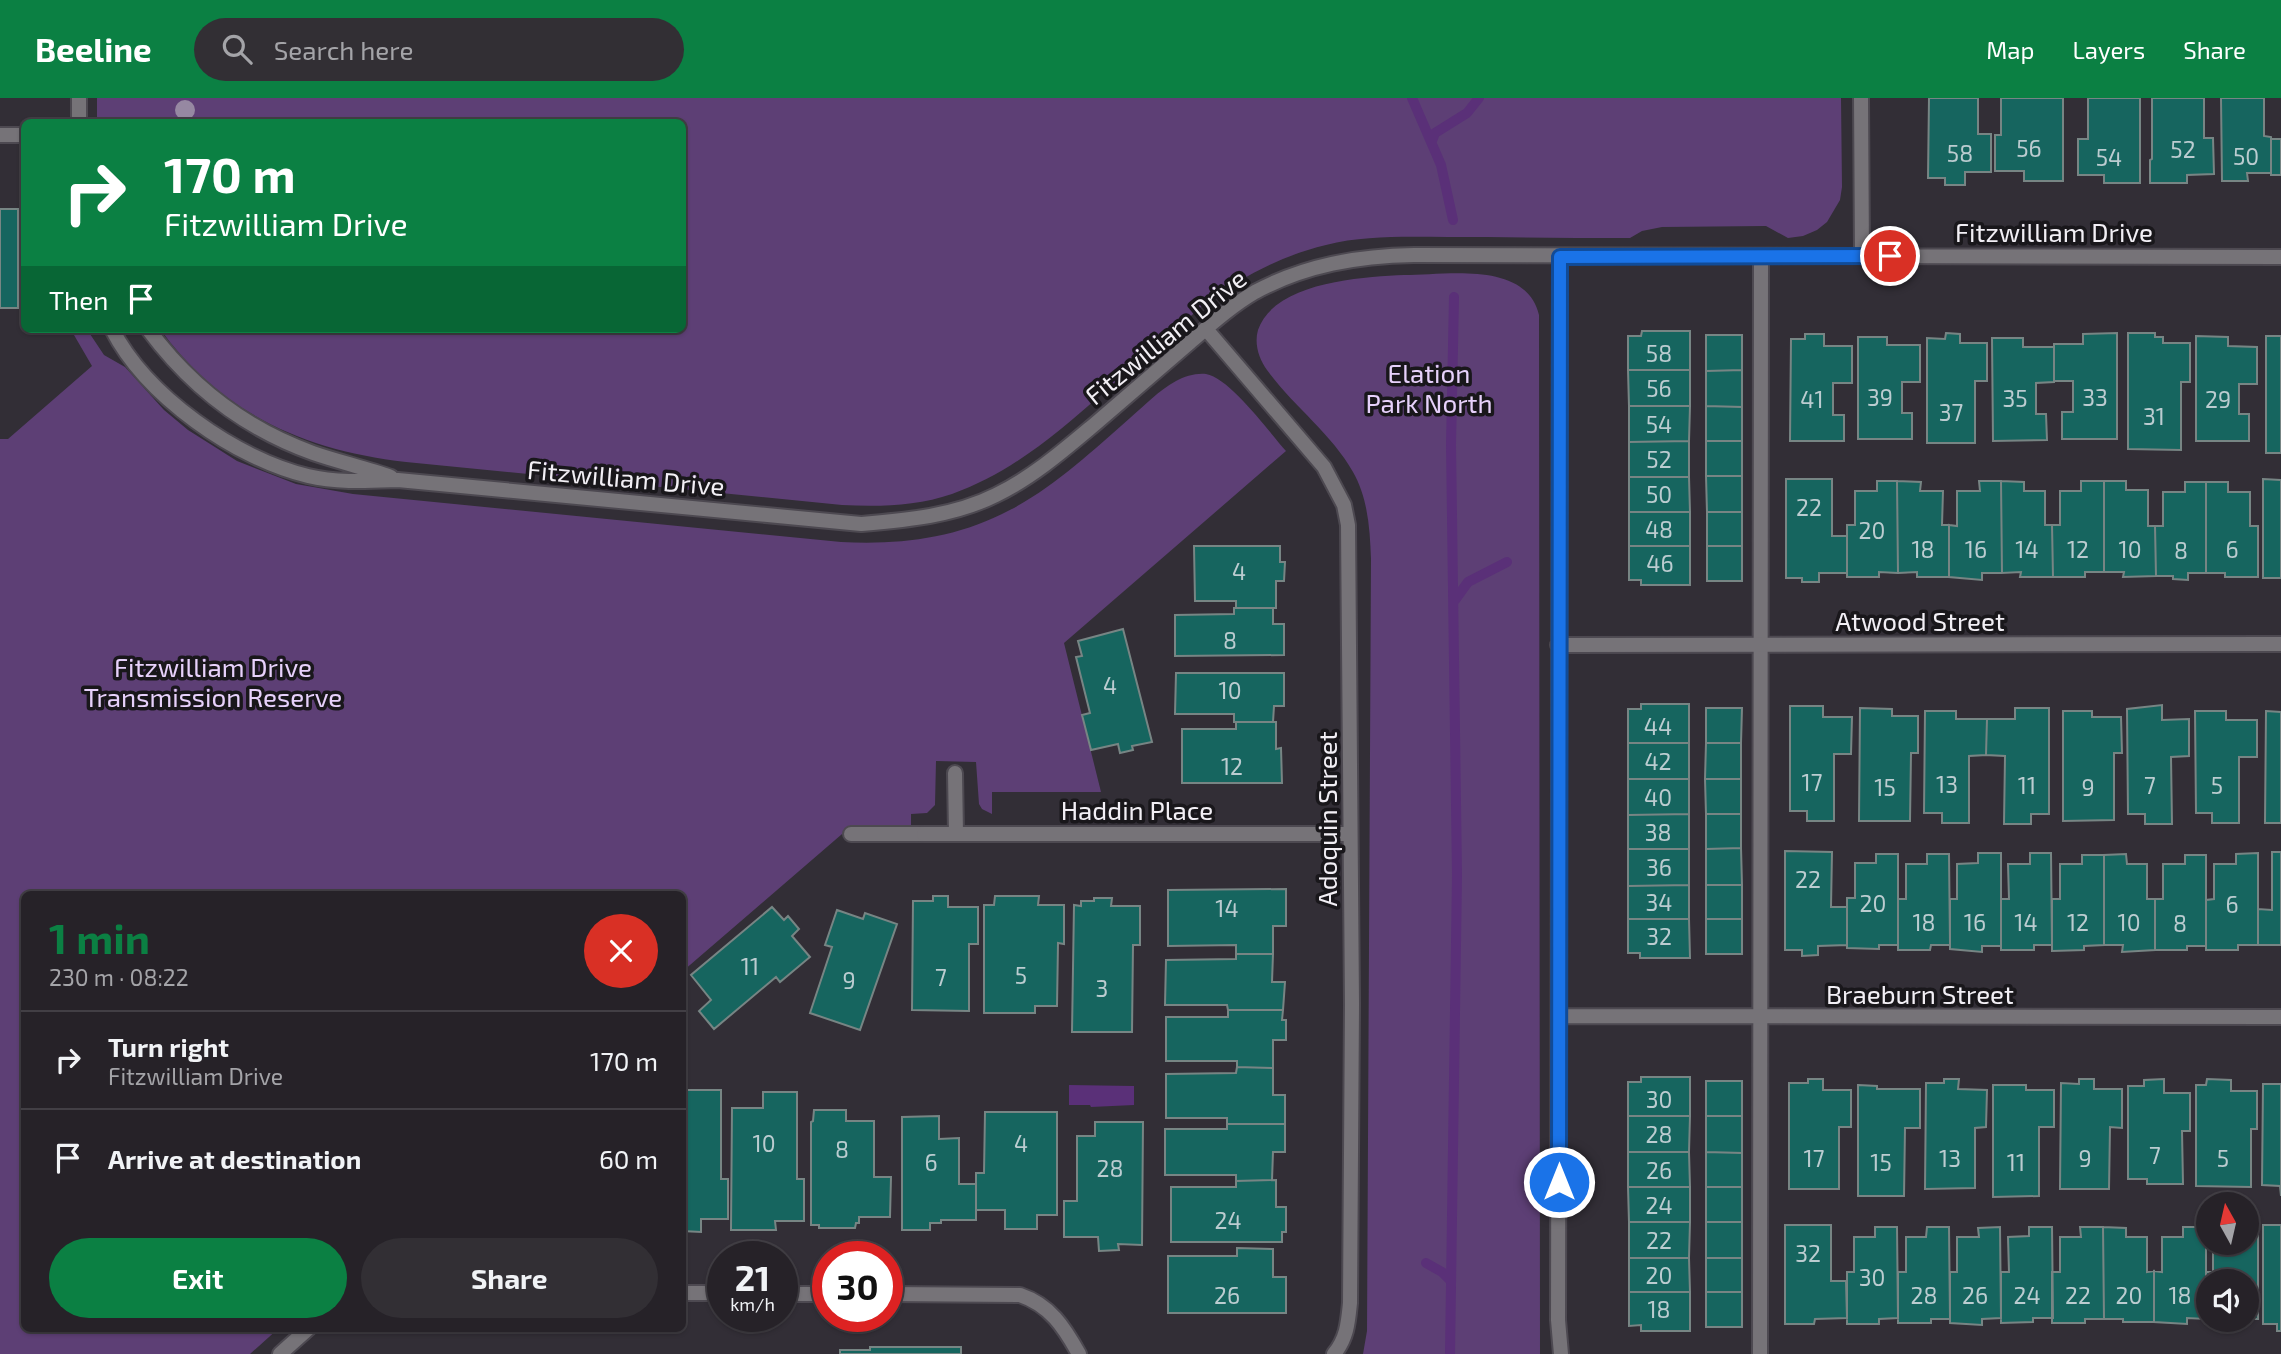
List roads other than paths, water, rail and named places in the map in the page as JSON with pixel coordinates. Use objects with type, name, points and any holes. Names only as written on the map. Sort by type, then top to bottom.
[{"type":"street","points":[[79,98],[79,119]]},
{"type":"street","points":[[1861,98],[1862,255]]},
{"type":"street","points":[[0,135],[21,135]]},
{"type":"street","name":"Fitzwilliam Drive","points":[[115,333],[148,378],[183,411],[223,441],[263,461],[309,477],[354,482],[398,480],[861,524],[909,520],[961,508],[994,496],[1027,478],[1066,449],[1206,330],[1254,293],[1287,277],[1350,260],[1414,255],[2281,257]]},
{"type":"street","points":[[1760,1354],[1761,256]]},
{"type":"street","points":[[1560,257],[1558,1320],[1561,1354]]},
{"type":"street","name":"Adoquin Street","points":[[1206,330],[1312,451],[1330,477],[1343,505],[1350,548],[1350,1303],[1347,1332],[1342,1345],[1334,1354]]},
{"type":"street","name":"Fitzwilliam Drive","points":[[151,333],[186,374],[211,398],[241,419],[313,453],[398,480]]},
{"type":"street","name":"Atwood Street","points":[[1558,645],[2281,644]]},
{"type":"street","points":[[955,773],[956,834]]},
{"type":"street","name":"Haddin Place","points":[[851,834],[1349,834]]},
{"type":"street","name":"Braeburn Street","points":[[1559,1016],[2281,1017]]},
{"type":"street","points":[[686,1293],[707,1293]]},
{"type":"street","points":[[903,1294],[1004,1294],[1035,1300],[1057,1318],[1079,1354]]},
{"type":"street","points":[[280,1354],[305,1332]]},
{"type":"waterway","points":[[1412,98],[1441,165],[1453,220]]},
{"type":"waterway","points":[[1432,141],[1435,133],[1467,113],[1479,98]]},
{"type":"waterway","points":[[1450,1354],[1457,875],[1451,445],[1454,297]]},
{"type":"waterway","points":[[1455,600],[1468,582],[1507,562]]},
{"type":"waterway","points":[[1426,1263],[1451,1281]]},
{"type":"park label","name":"Elation Park North","points":[[1429,387]]},
{"type":"park label","name":"Fitzwilliam Drive Transmission Reserve","points":[[213,681]]}]
